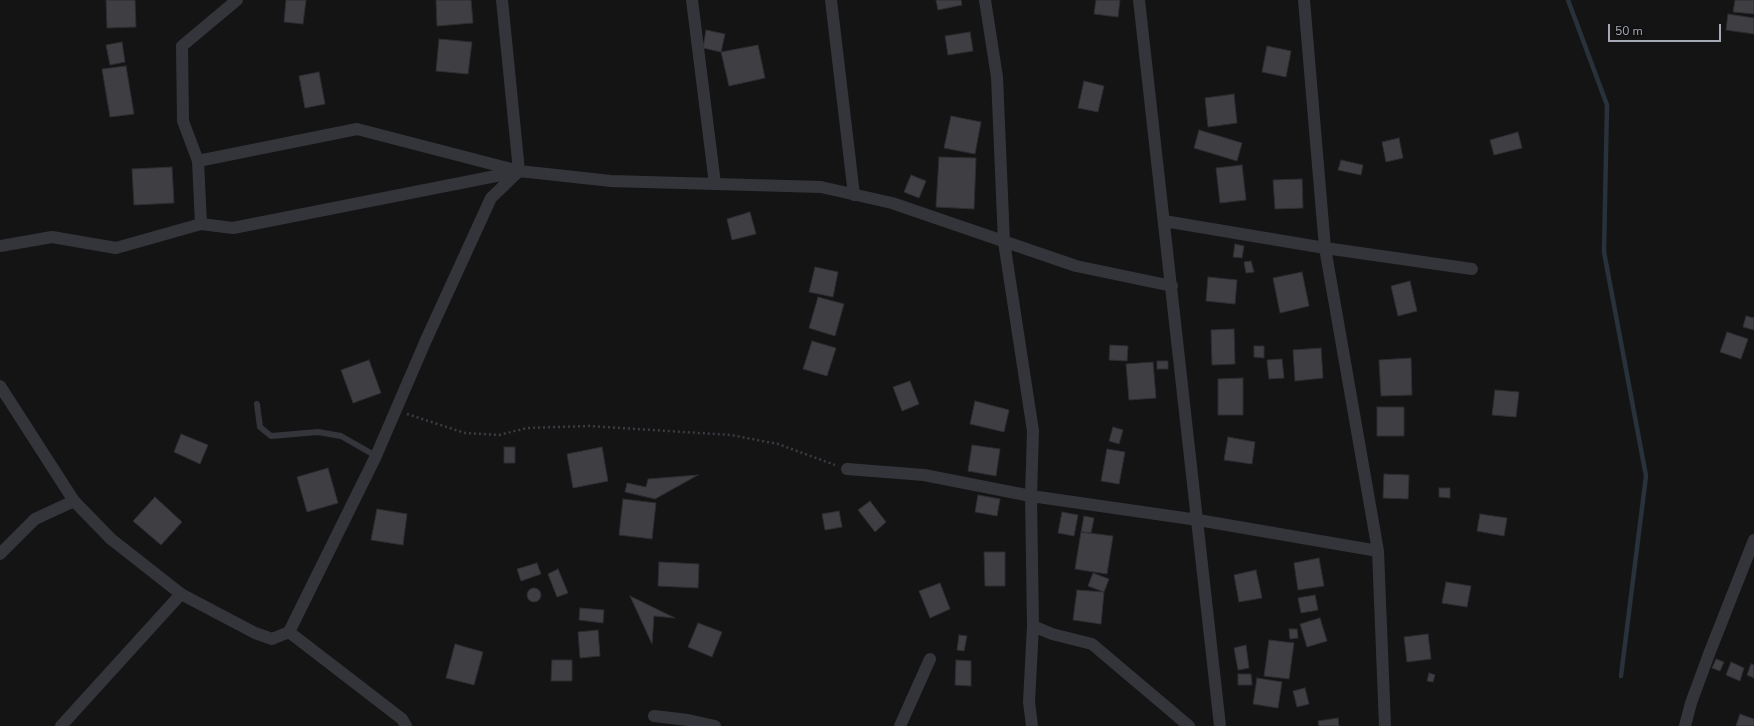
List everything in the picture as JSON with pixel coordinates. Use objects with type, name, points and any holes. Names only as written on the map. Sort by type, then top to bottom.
[{"type":"street","points":[[201,224],[198,161],[183,121],[182,46],[237,0]]},
{"type":"street","points":[[502,0],[519,171]]},
{"type":"street","points":[[692,0],[715,184]]},
{"type":"street","points":[[830,0],[854,195]]},
{"type":"street","points":[[985,0],[997,77],[1004,242],[1033,431],[1031,496],[1033,626],[1029,702],[1032,726]]},
{"type":"street","points":[[1139,0],[1220,726]]},
{"type":"street","points":[[1304,0],[1325,248],[1378,551],[1385,726]]},
{"type":"street","points":[[198,161],[357,129],[519,171],[611,181],[821,187],[892,203],[1076,266],[1172,286]]},
{"type":"street","points":[[0,246],[52,237],[116,248],[201,224],[233,228],[519,171]]},
{"type":"street","points":[[0,386],[74,501],[111,539],[181,594],[254,633],[272,640],[289,632],[376,456],[467,248],[491,198],[519,171]]},
{"type":"street","points":[[1164,221],[1325,248],[1472,269]]},
{"type":"street","points":[[847,469],[924,475],[1031,496],[1198,520],[1378,551]]},
{"type":"street","points":[[0,554],[35,519],[74,501]]},
{"type":"street","points":[[1685,726],[1691,703],[1706,661],[1754,540]]},
{"type":"street","points":[[61,726],[181,594]]},
{"type":"street","points":[[1033,626],[1052,634],[1092,644],[1189,726]]},
{"type":"street","points":[[289,632],[402,719],[406,726]]},
{"type":"street","points":[[900,726],[930,659]]},
{"type":"street","points":[[654,716],[688,720],[715,726]]},
{"type":"lane","points":[[258,404],[260,427],[271,436],[318,432],[341,436],[376,456]]},
{"type":"path","points":[[396,410],[465,433],[499,435],[527,428],[589,426],[731,435],[778,444],[847,469]]},
{"type":"building","points":[[106,0],[135,0],[136,27],[107,28]]},
{"type":"building","points":[[286,0],[306,0],[303,24],[284,22]]},
{"type":"building","points":[[436,0],[471,0],[473,23],[437,26]]},
{"type":"building","points":[[936,0],[961,0],[962,5],[938,10]]},
{"type":"building","points":[[1096,0],[1120,0],[1118,17],[1094,14]]},
{"type":"building","points":[[1735,0],[1754,0],[1754,14],[1733,12]]},
{"type":"building","points":[[1728,14],[1754,18],[1754,34],[1726,30]]},
{"type":"building","points":[[706,30],[725,34],[721,52],[703,48]]},
{"type":"building","points":[[970,32],[973,51],[948,55],[945,36]]},
{"type":"building","points":[[439,39],[472,42],[468,74],[436,71]]},
{"type":"building","points":[[122,42],[125,62],[110,65],[106,45]]},
{"type":"building","points":[[758,45],[765,78],[729,86],[721,52]]},
{"type":"building","points":[[1267,46],[1291,51],[1286,77],[1262,72]]},
{"type":"building","points":[[126,66],[134,114],[110,117],[102,69]]},
{"type":"building","points":[[319,72],[325,104],[305,108],[299,76]]},
{"type":"building","points":[[1084,81],[1104,86],[1098,112],[1078,108]]},
{"type":"building","points":[[1234,94],[1237,123],[1208,127],[1205,98]]},
{"type":"building","points":[[951,116],[981,122],[975,154],[944,148]]},
{"type":"building","points":[[1199,130],[1242,143],[1237,161],[1194,148]]},
{"type":"building","points":[[1518,132],[1522,148],[1494,155],[1490,140]]},
{"type":"building","points":[[1399,138],[1403,158],[1386,162],[1382,142]]},
{"type":"building","points":[[939,157],[976,158],[974,209],[936,207]]},
{"type":"building","points":[[1341,160],[1363,165],[1361,175],[1338,170]]},
{"type":"building","points":[[1242,165],[1246,200],[1220,203],[1216,168]]},
{"type":"building","points":[[172,167],[174,203],[134,205],[132,169]]},
{"type":"building","points":[[911,175],[926,181],[919,198],[904,192]]},
{"type":"building","points":[[1302,179],[1303,208],[1275,209],[1273,180]]},
{"type":"building","points":[[750,212],[756,234],[732,240],[727,219]]},
{"type":"building","points":[[1235,244],[1244,246],[1242,258],[1233,257]]},
{"type":"building","points":[[1251,261],[1254,272],[1246,273],[1244,262]]},
{"type":"building","points":[[815,267],[838,272],[833,297],[809,292]]},
{"type":"building","points":[[1302,272],[1309,306],[1280,313],[1273,278]]},
{"type":"building","points":[[1208,277],[1237,280],[1235,304],[1206,301]]},
{"type":"building","points":[[1410,281],[1417,311],[1398,316],[1391,286]]},
{"type":"building","points":[[818,297],[844,304],[835,336],[809,328]]},
{"type":"building","points":[[1746,316],[1754,318],[1754,330],[1743,327]]},
{"type":"building","points":[[1234,329],[1235,364],[1212,365],[1211,330]]},
{"type":"building","points":[[1727,332],[1748,339],[1741,359],[1720,352]]},
{"type":"building","points":[[812,341],[836,348],[827,376],[803,369]]},
{"type":"building","points":[[1110,345],[1128,346],[1127,361],[1109,360]]},
{"type":"building","points":[[1254,346],[1264,346],[1264,358],[1254,357]]},
{"type":"building","points":[[1321,348],[1323,378],[1295,381],[1293,350]]},
{"type":"building","points":[[1411,358],[1412,395],[1381,396],[1379,360]]},
{"type":"building","points":[[1282,359],[1284,378],[1269,379],[1267,360]]},
{"type":"building","points":[[369,360],[381,393],[353,403],[341,370]]},
{"type":"building","points":[[1157,361],[1168,361],[1168,369],[1157,369]]},
{"type":"building","points":[[1153,362],[1156,398],[1129,400],[1126,364]]},
{"type":"building","points":[[1243,378],[1243,415],[1218,415],[1218,379]]},
{"type":"building","points":[[910,381],[919,404],[902,411],[893,387]]},
{"type":"building","points":[[1495,390],[1519,392],[1516,417],[1492,415]]},
{"type":"building","points":[[975,401],[1009,410],[1004,432],[970,424]]},
{"type":"building","points":[[1377,407],[1404,407],[1404,436],[1377,436]]},
{"type":"building","points":[[1113,427],[1123,430],[1119,444],[1109,441]]},
{"type":"building","points":[[181,434],[208,445],[200,464],[174,452]]},
{"type":"building","points":[[1228,437],[1255,442],[1252,464],[1224,460]]},
{"type":"building","points":[[972,445],[1000,449],[996,476],[968,471]]},
{"type":"building","points":[[504,447],[515,447],[515,463],[504,463]]},
{"type":"building","points":[[602,447],[608,481],[573,488],[567,454]]},
{"type":"building","points":[[1107,449],[1125,452],[1119,484],[1101,481]]},
{"type":"building","points":[[328,468],[338,503],[307,512],[297,477]]},
{"type":"building","points":[[1384,474],[1409,475],[1408,499],[1383,498]]},
{"type":"building","points":[[698,475],[655,499],[625,492],[627,483],[646,487],[648,479]]},
{"type":"building","points":[[1439,488],[1450,488],[1450,498],[1439,497]]},
{"type":"building","points":[[978,495],[1000,499],[997,516],[975,512]]},
{"type":"building","points":[[155,497],[182,522],[161,545],[133,521]]},
{"type":"building","points":[[623,499],[656,503],[652,539],[619,535]]},
{"type":"building","points":[[870,501],[886,522],[875,532],[858,510]]},
{"type":"building","points":[[377,509],[407,514],[403,545],[371,540]]},
{"type":"building","points":[[839,511],[842,527],[825,530],[822,514]]},
{"type":"building","points":[[1062,512],[1078,515],[1074,536],[1058,533]]},
{"type":"building","points":[[1480,514],[1507,518],[1504,536],[1477,531]]},
{"type":"building","points":[[1084,516],[1094,518],[1091,533],[1081,532]]},
{"type":"building","points":[[1081,532],[1113,536],[1107,574],[1075,569]]},
{"type":"building","points":[[984,552],[1005,552],[1005,586],[985,586]]},
{"type":"building","points":[[1319,558],[1324,586],[1298,590],[1294,563]]},
{"type":"building","points":[[659,562],[699,564],[698,588],[658,586]]},
{"type":"building","points":[[537,563],[541,574],[521,581],[517,569]]},
{"type":"building","points":[[558,569],[568,593],[557,597],[548,574]]},
{"type":"building","points":[[1256,570],[1262,598],[1239,602],[1234,575]]},
{"type":"building","points":[[1093,573],[1109,579],[1104,592],[1088,586]]},
{"type":"building","points":[[1446,582],[1471,586],[1467,607],[1442,603]]},
{"type":"building","points":[[940,583],[950,609],[930,618],[919,591]]},
{"type":"building","points":[[531,588],[537,588],[541,592],[541,598],[537,602],[531,602],[527,598],[527,592]]},
{"type":"building","points":[[1077,590],[1104,592],[1101,624],[1073,620]]},
{"type":"building","points":[[1315,595],[1318,610],[1301,613],[1298,598]]},
{"type":"building","points":[[630,596],[675,618],[654,616],[652,644]]},
{"type":"building","points":[[580,608],[604,610],[603,623],[579,620]]},
{"type":"building","points":[[1320,618],[1327,641],[1307,647],[1300,624]]},
{"type":"building","points":[[698,623],[722,632],[712,657],[688,647]]},
{"type":"building","points":[[1289,629],[1297,629],[1298,638],[1290,639]]},
{"type":"building","points":[[598,630],[600,656],[580,658],[578,632]]},
{"type":"building","points":[[1428,634],[1431,659],[1407,662],[1404,637]]},
{"type":"building","points":[[959,635],[967,636],[964,651],[957,650]]},
{"type":"building","points":[[1269,640],[1294,643],[1289,679],[1264,676]]},
{"type":"building","points":[[455,644],[483,652],[474,685],[446,678]]},
{"type":"building","points":[[1246,645],[1249,668],[1238,670],[1234,648]]},
{"type":"building","points":[[1716,659],[1724,662],[1720,671],[1712,668]]},
{"type":"building","points":[[552,660],[572,660],[572,681],[551,681]]},
{"type":"building","points":[[956,660],[971,661],[971,686],[955,685]]},
{"type":"building","points":[[1731,662],[1744,668],[1740,681],[1726,675]]},
{"type":"building","points":[[1751,664],[1754,665],[1754,678],[1747,675]]},
{"type":"building","points":[[1429,673],[1435,675],[1433,682],[1427,681]]},
{"type":"building","points":[[1238,674],[1251,674],[1252,685],[1238,685]]},
{"type":"building","points":[[1257,678],[1282,682],[1278,708],[1253,704]]},
{"type":"building","points":[[1305,688],[1309,704],[1297,707],[1293,691]]},
{"type":"building","points":[[1740,714],[1754,719],[1754,726],[1736,726]]},
{"type":"building","points":[[1338,718],[1339,726],[1319,726],[1318,721]]},
{"type":"waterway","points":[[1568,0],[1607,105],[1604,252],[1646,476],[1621,676]]}]
